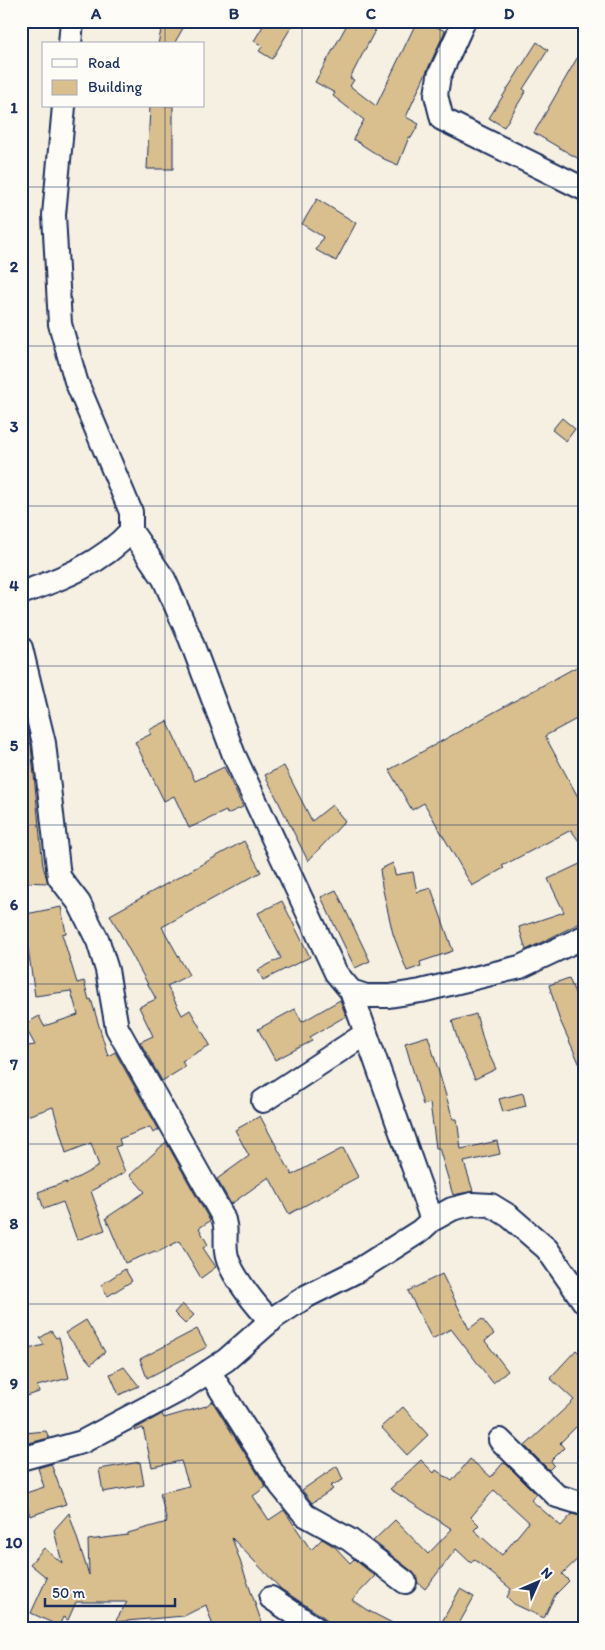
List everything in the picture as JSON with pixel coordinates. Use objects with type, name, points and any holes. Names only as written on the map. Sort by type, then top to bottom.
[{"type":"street","points":[[70,42],[72,21]]},
{"type":"street","points":[[464,21],[439,76],[436,95],[442,119],[584,189]]},
{"type":"street","points":[[64,108],[54,215],[60,324],[76,381],[131,512],[131,531],[164,579],[190,638],[234,755],[336,973],[351,991],[432,1220]]},
{"type":"street","points":[[21,593],[97,561],[116,547],[131,531]]},
{"type":"street","points":[[21,648],[44,743],[59,877],[79,903],[98,941],[107,970],[117,1028],[227,1225],[227,1257],[232,1269],[260,1310],[271,1321]]},
{"type":"street","points":[[351,991],[366,996],[389,996],[421,991],[520,967],[584,937]]},
{"type":"street","points":[[263,1101],[365,1034]]},
{"type":"street","points":[[21,1459],[82,1442],[182,1389],[226,1360],[271,1321],[307,1296],[357,1271],[392,1250],[432,1220],[452,1209],[472,1204],[491,1205],[509,1216],[547,1249],[584,1302]]},
{"type":"street","points":[[209,1371],[294,1504],[305,1516],[350,1540],[405,1582]]},
{"type":"street","points":[[500,1440],[557,1496],[584,1504]]},
{"type":"street","points":[[271,1598],[317,1629]]},
{"type":"building","points":[[163,21],[187,21],[175,42],[158,42]]},
{"type":"building","points":[[266,21],[295,21],[272,59],[259,51],[263,46],[254,41]]},
{"type":"building","points":[[349,21],[380,21],[350,78],[354,80],[350,86],[376,106],[417,21],[424,21],[445,31],[406,117],[419,124],[411,138],[409,137],[398,165],[384,159],[353,139],[364,120],[333,96],[335,93],[315,82]]},
{"type":"building","points":[[537,42],[548,50],[523,89],[526,91],[504,127],[489,118]]},
{"type":"building","points":[[584,46],[584,162],[534,133]]},
{"type":"building","points":[[150,108],[173,108],[173,169],[147,169]]},
{"type":"building","points":[[317,199],[356,223],[336,261],[316,250],[323,237],[302,224]]},
{"type":"building","points":[[562,418],[575,429],[566,441],[552,430]]},
{"type":"building","points":[[578,666],[584,675],[584,715],[545,736],[584,808],[584,848],[571,830],[502,866],[504,868],[472,886],[424,803],[412,810],[389,770]]},
{"type":"building","points":[[167,721],[195,781],[224,767],[243,807],[227,814],[226,811],[189,828],[174,796],[164,801],[135,742],[151,734],[149,730]]},
{"type":"building","points":[[21,729],[27,730],[31,745],[43,866],[48,883],[21,882]]},
{"type":"building","points":[[284,766],[312,821],[332,805],[345,821],[308,861],[265,775]]},
{"type":"building","points":[[244,841],[261,872],[162,927],[189,975],[167,986],[182,1015],[190,1010],[210,1045],[182,1061],[185,1067],[162,1081],[140,1042],[153,1036],[139,1007],[156,999],[110,915]]},
{"type":"building","points":[[584,862],[584,921],[526,950],[519,927],[564,912],[548,879]]},
{"type":"building","points":[[393,863],[395,875],[413,872],[417,892],[431,888],[453,951],[420,962],[421,966],[407,971],[393,934],[382,886],[380,869]]},
{"type":"building","points":[[336,890],[370,961],[355,968],[321,897]]},
{"type":"building","points":[[282,901],[310,957],[263,980],[258,970],[281,958],[258,913]]},
{"type":"building","points":[[61,907],[66,933],[62,934],[77,983],[84,981],[108,1056],[115,1052],[159,1130],[153,1133],[150,1127],[119,1139],[121,1145],[115,1147],[125,1172],[91,1191],[105,1230],[77,1240],[63,1202],[44,1209],[38,1192],[66,1182],[66,1184],[99,1166],[91,1143],[66,1153],[53,1107],[21,1118],[21,1047],[35,1045],[24,1025],[39,1016],[44,1026],[78,1015],[71,991],[35,996],[27,942],[21,943],[21,915]]},
{"type":"building","points":[[569,978],[584,1016],[584,1074],[559,1018],[549,985]]},
{"type":"building","points":[[340,1000],[346,1016],[310,1037],[312,1041],[275,1060],[258,1029],[295,1009],[302,1022]]},
{"type":"building","points":[[476,1014],[485,1046],[496,1069],[475,1079],[459,1044],[452,1021]]},
{"type":"building","points":[[428,1036],[453,1119],[457,1119],[461,1149],[497,1141],[500,1154],[464,1162],[473,1191],[453,1195],[439,1148],[436,1148],[430,1103],[423,1105],[405,1043]]},
{"type":"building","points":[[523,1093],[526,1106],[503,1112],[499,1099]]},
{"type":"building","points":[[260,1116],[292,1175],[343,1148],[358,1177],[289,1214],[269,1177],[231,1204],[217,1179],[249,1156],[235,1130]]},
{"type":"building","points":[[166,1142],[210,1221],[199,1228],[208,1245],[203,1248],[216,1267],[201,1278],[179,1241],[156,1253],[155,1251],[125,1263],[106,1218],[145,1192],[130,1175]]},
{"type":"building","points":[[125,1269],[132,1281],[108,1296],[101,1285]]},
{"type":"building","points":[[442,1274],[469,1329],[482,1319],[494,1334],[485,1341],[508,1371],[493,1383],[451,1329],[432,1339],[408,1291]]},
{"type":"building","points":[[182,1304],[194,1315],[185,1324],[174,1313]]},
{"type":"building","points":[[86,1320],[105,1352],[91,1364],[65,1333]]},
{"type":"building","points":[[197,1329],[207,1347],[147,1378],[140,1359]]},
{"type":"building","points":[[51,1331],[56,1338],[59,1337],[69,1378],[37,1386],[39,1392],[21,1398],[21,1351],[44,1345],[40,1338]]},
{"type":"building","points":[[576,1350],[584,1357],[584,1419],[560,1443],[564,1448],[551,1461],[554,1465],[549,1470],[525,1446],[574,1400],[550,1378]]},
{"type":"building","points":[[124,1367],[139,1386],[119,1395],[110,1374]]},
{"type":"building","points":[[212,1401],[266,1487],[253,1496],[269,1520],[284,1510],[311,1550],[322,1539],[335,1547],[350,1563],[354,1559],[375,1576],[352,1600],[404,1629],[330,1629],[325,1618],[281,1589],[232,1538],[264,1629],[214,1629],[206,1605],[184,1616],[115,1622],[127,1602],[76,1602],[68,1620],[63,1617],[59,1626],[31,1613],[47,1578],[30,1564],[44,1548],[62,1563],[54,1530],[69,1513],[89,1575],[88,1540],[128,1535],[128,1533],[167,1522],[160,1493],[189,1486],[181,1461],[152,1467],[143,1428],[135,1431],[135,1429],[162,1414],[164,1418],[206,1406]]},
{"type":"building","points":[[403,1407],[428,1435],[407,1455],[381,1427]]},
{"type":"building","points":[[46,1431],[49,1438],[25,1444],[24,1433]]},
{"type":"building","points":[[470,1459],[491,1477],[503,1463],[536,1494],[531,1500],[561,1526],[572,1514],[584,1517],[584,1553],[562,1574],[569,1581],[555,1595],[544,1618],[514,1604],[507,1597],[511,1589],[474,1559],[471,1563],[456,1549],[425,1589],[418,1583],[413,1572],[373,1541],[395,1520],[428,1554],[452,1529],[390,1489],[421,1460],[434,1473],[436,1470],[452,1481]],"holes":[[[494,1490],[529,1522],[502,1555],[474,1530],[479,1525],[471,1517]]]},
{"type":"building","points":[[140,1462],[144,1485],[103,1492],[99,1469]]},
{"type":"building","points":[[51,1464],[66,1504],[30,1516],[23,1494],[44,1487],[38,1468]]},
{"type":"building","points":[[337,1466],[343,1480],[330,1486],[333,1489],[312,1503],[302,1490]]},
{"type":"building","points":[[460,1589],[474,1597],[456,1629],[438,1629]]}]
